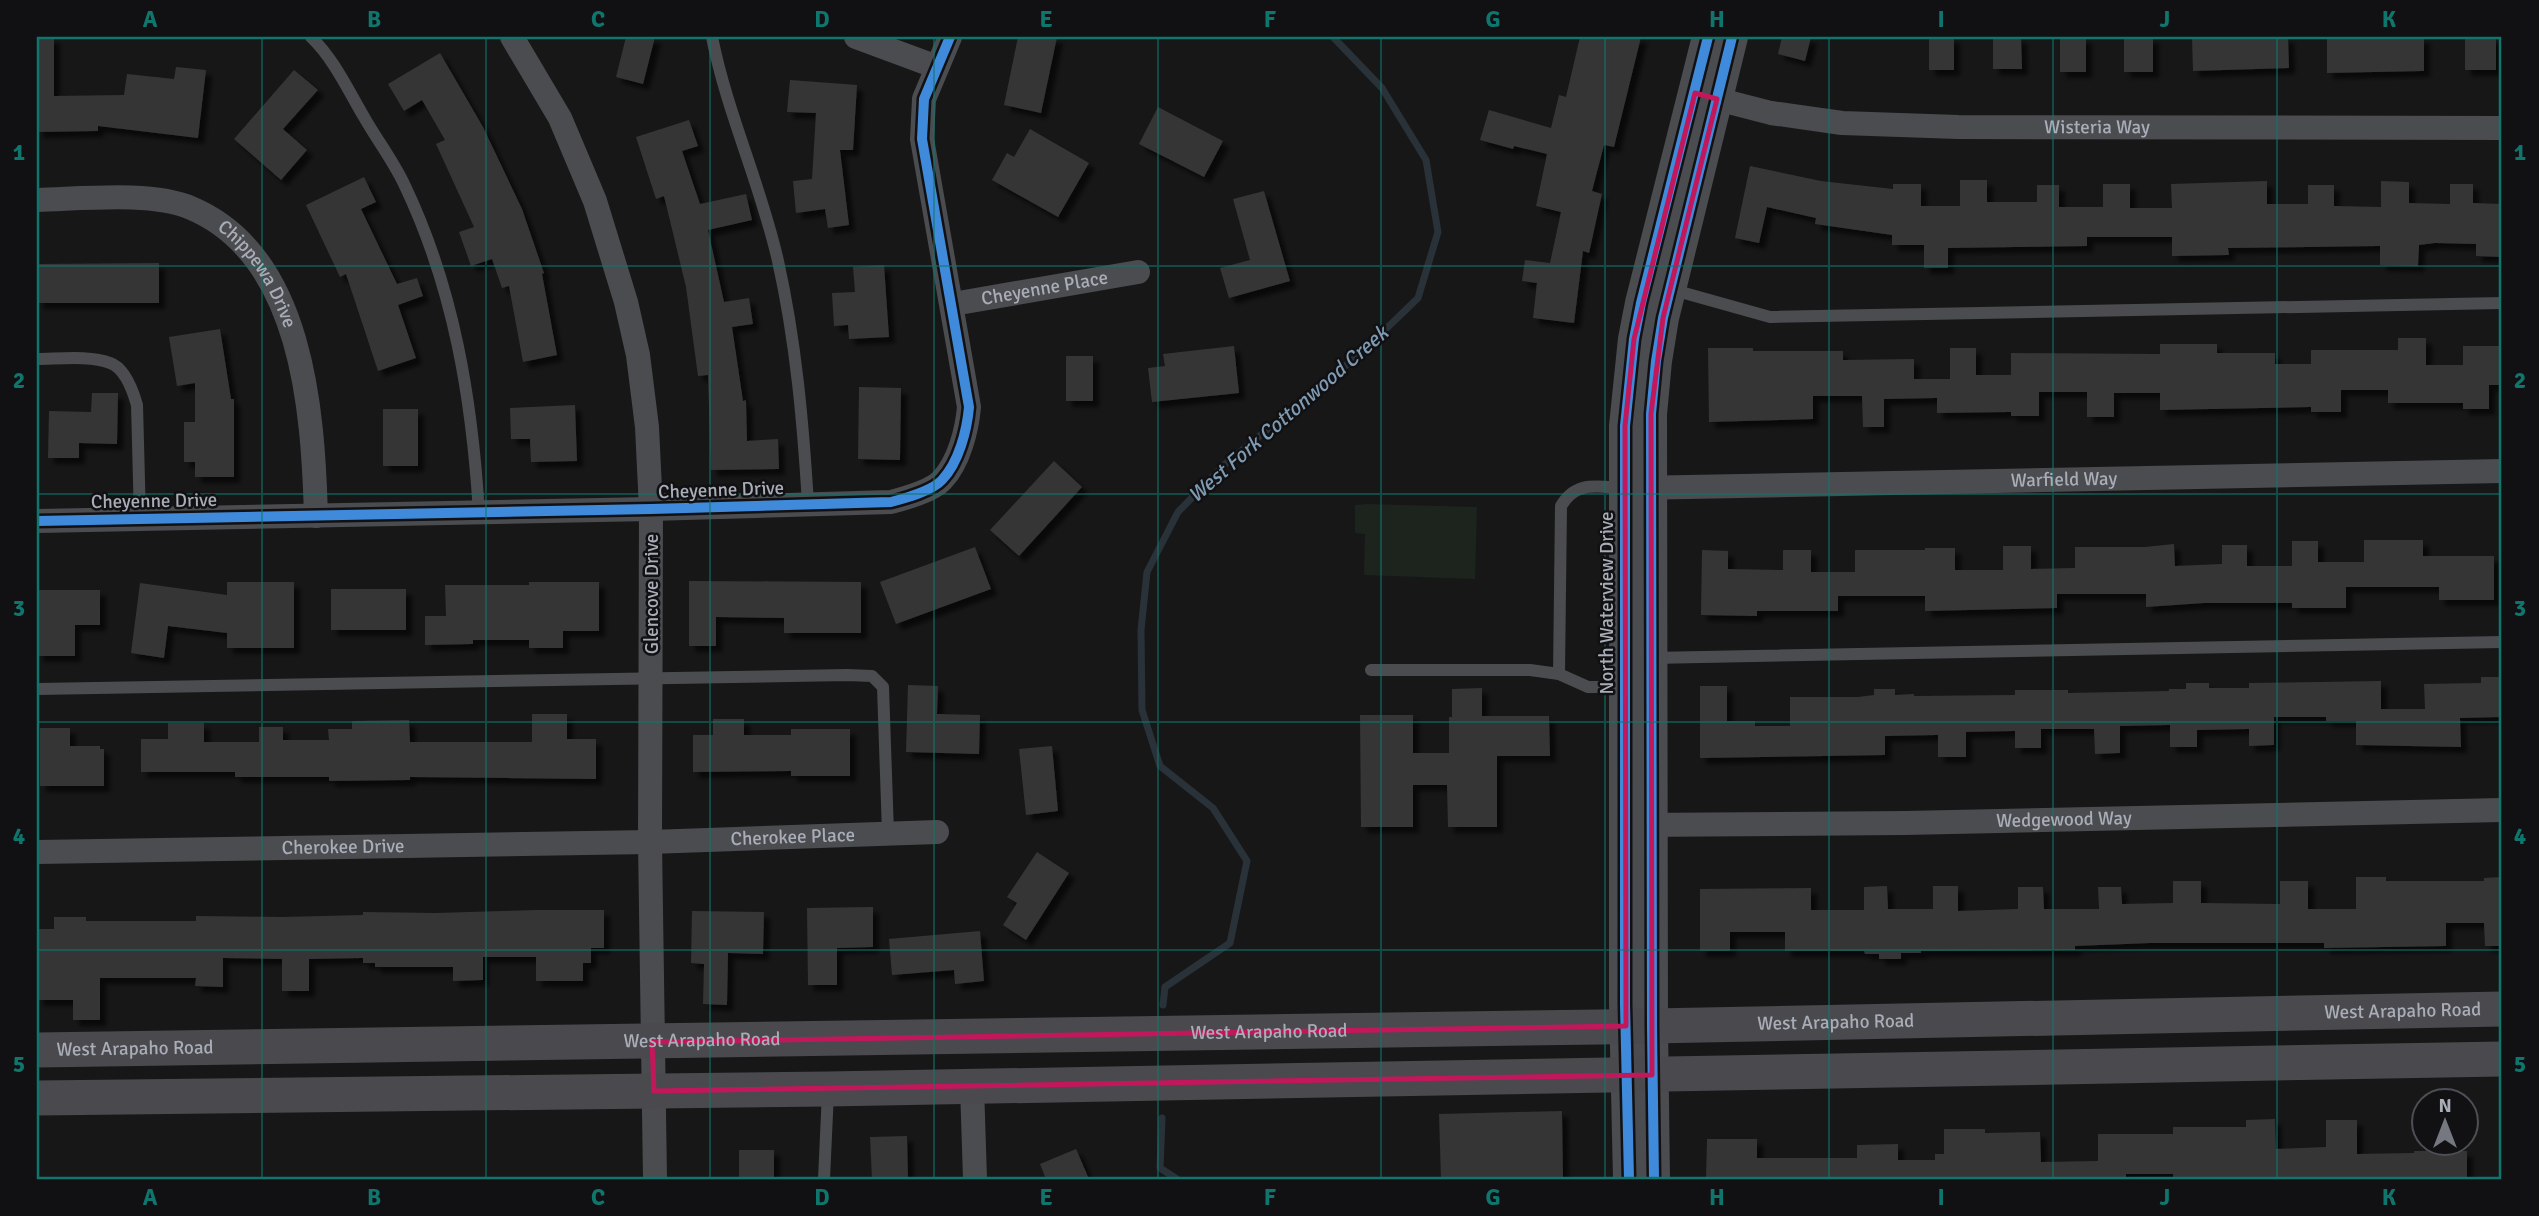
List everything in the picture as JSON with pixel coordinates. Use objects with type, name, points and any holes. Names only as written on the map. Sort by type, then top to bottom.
[{"type":"main road","name":"West Arapaho Road","points":[[37,1050],[1639,1026],[2502,1009]]},
{"type":"main road","points":[[972,1086],[981,1059],[988,1055],[1104,1052],[1127,1045],[1148,1034]]},
{"type":"main road","points":[[37,1098],[828,1089],[2502,1059]]},
{"type":"street","name":"Glencove Drive","points":[[512,37],[560,118],[595,201],[612,253],[638,355],[648,426],[651,509],[650,842],[655,1179]]},
{"type":"street","points":[[856,37],[937,66]]},
{"type":"street","name":"Cheyenne Drive","points":[[37,521],[891,502],[913,496],[942,481],[967,430],[969,407],[922,139],[924,99],[950,37]]},
{"type":"street","name":"North Waterview Drive","points":[[1638,825],[1625,687],[1637,488],[1651,414],[1656,361],[1706,96],[1708,37]]},
{"type":"street","name":"North Waterview Drive","points":[[1629,1179],[1639,1075],[1638,825],[1651,658],[1637,488],[1625,426],[1634,339],[1706,96],[1732,37]]},
{"type":"street","name":"Wisteria Way","points":[[1706,96],[1771,113],[1842,123],[2502,128]]},
{"type":"street","name":"Chippewa Drive","points":[[37,200],[155,198],[190,207],[228,229],[257,257],[271,279],[291,333],[306,392],[314,451],[316,516]]},
{"type":"street","name":"Cheyenne Place","points":[[953,304],[1138,272]]},
{"type":"street","name":"Warfield Way","points":[[1637,488],[2502,471]]},
{"type":"street","name":"Wedgewood Way","points":[[1638,825],[1905,823],[2502,810]]},
{"type":"street","name":"Cherokee Place","points":[[650,842],[937,832]]},
{"type":"street","name":"Cherokee Drive","points":[[37,852],[650,842]]},
{"type":"street","name":"North Waterview Drive","points":[[1639,1075],[1654,1179]]},
{"type":"street","points":[[972,1086],[975,1179]]},
{"type":"lane","points":[[311,37],[333,64],[404,183],[439,267],[462,363],[475,454],[479,513]]},
{"type":"lane","points":[[712,37],[718,70],[760,196],[778,261],[798,366],[807,505]]},
{"type":"lane","points":[[1670,289],[1770,317],[2502,303]]},
{"type":"lane","points":[[37,359],[85,359],[111,363],[120,370],[138,405],[140,519]]},
{"type":"lane","points":[[1559,674],[1561,506],[1568,495],[1581,487],[1637,488]]},
{"type":"lane","points":[[1651,658],[2502,642]]},
{"type":"lane","points":[[1371,670],[1530,670],[1559,674],[1588,687],[1625,687]]},
{"type":"lane","points":[[37,689],[872,676],[883,687],[888,833]]},
{"type":"lane","points":[[824,1179],[828,1089]]},
{"type":"highlighted area","points":[[1695,93],[1717,99],[1663,318],[1651,414],[1652,1075],[654,1091],[652,1042],[1626,1026],[1625,426],[1634,339]]},
{"type":"shaded area","points":[[1355,505],[1477,507],[1475,579],[1364,575],[1365,534],[1355,533]]},
{"type":"building","points":[[37,37],[54,37],[54,96],[124,95],[127,74],[174,79],[176,67],[206,70],[198,138],[98,126],[98,131],[37,132]]},
{"type":"building","points":[[626,37],[655,37],[643,84],[616,77]]},
{"type":"building","points":[[1018,37],[1057,37],[1041,113],[1004,105]]},
{"type":"building","points":[[1580,37],[1641,37],[1614,147],[1604,145],[1592,191],[1602,194],[1589,253],[1583,251],[1574,323],[1533,318],[1537,283],[1522,281],[1525,260],[1550,263],[1561,212],[1536,206],[1547,154],[1480,140],[1489,110],[1551,128],[1559,95],[1566,97]]},
{"type":"building","points":[[1782,37],[1811,37],[1805,61],[1778,54]]},
{"type":"building","points":[[1929,37],[1954,37],[1954,70],[1929,70]]},
{"type":"building","points":[[1993,37],[2021,37],[2022,69],[1993,69]]},
{"type":"building","points":[[2060,37],[2086,37],[2086,72],[2060,72]]},
{"type":"building","points":[[2124,37],[2153,37],[2153,72],[2124,72]]},
{"type":"building","points":[[2192,37],[2288,37],[2289,68],[2193,71]]},
{"type":"building","points":[[2327,37],[2424,37],[2424,71],[2327,73]]},
{"type":"building","points":[[2465,37],[2496,37],[2496,70],[2465,70]]},
{"type":"building","points":[[440,53],[483,127],[522,209],[544,273],[542,274],[557,355],[523,362],[509,286],[502,288],[492,259],[471,266],[459,232],[474,227],[436,144],[445,140],[422,100],[404,111],[388,84]]},
{"type":"building","points":[[294,70],[318,90],[283,129],[307,150],[281,180],[234,139]]},
{"type":"building","points":[[790,80],[857,85],[853,150],[840,150],[849,225],[828,228],[825,209],[796,213],[793,181],[812,179],[816,113],[787,112]]},
{"type":"building","points":[[1158,107],[1223,141],[1204,177],[1139,144]]},
{"type":"building","points":[[689,120],[698,146],[682,151],[700,204],[746,194],[752,220],[708,230],[724,302],[749,298],[753,324],[732,327],[743,401],[746,400],[747,441],[778,439],[779,469],[711,470],[708,375],[698,376],[686,287],[664,196],[656,199],[636,137]]},
{"type":"building","points":[[1030,129],[1089,163],[1058,217],[992,180],[1007,153],[1014,157]]},
{"type":"building","points":[[1750,166],[1821,181],[1893,189],[1893,184],[1921,184],[1921,206],[1960,206],[1960,180],[1987,180],[1987,202],[2037,202],[2037,185],[2059,185],[2059,207],[2103,207],[2103,184],[2130,184],[2130,208],[2172,208],[2171,184],[2267,181],[2267,204],[2308,204],[2308,185],[2334,185],[2334,206],[2381,207],[2381,181],[2409,182],[2409,203],[2450,204],[2450,184],[2473,184],[2473,203],[2502,204],[2502,257],[2476,256],[2476,244],[2435,243],[2419,245],[2418,266],[2380,265],[2380,246],[2228,248],[2229,255],[2172,256],[2172,237],[2087,237],[2087,246],[1948,248],[1948,268],[1924,268],[1924,245],[1892,245],[1892,235],[1815,224],[1816,218],[1767,207],[1759,243],[1735,238]]},
{"type":"building","points":[[364,177],[376,202],[361,209],[397,284],[417,278],[423,296],[398,305],[416,358],[378,371],[346,274],[340,277],[306,205]]},
{"type":"building","points":[[1264,191],[1290,281],[1229,298],[1220,268],[1250,260],[1233,199]]},
{"type":"building","points":[[159,263],[159,303],[37,303],[37,264]]},
{"type":"building","points":[[884,265],[889,337],[849,339],[848,325],[834,326],[832,293],[855,292],[853,267]]},
{"type":"building","points":[[220,329],[231,399],[234,399],[234,477],[195,477],[195,462],[184,462],[184,422],[195,422],[195,383],[177,386],[169,337]]},
{"type":"building","points":[[2398,338],[2426,338],[2426,365],[2463,365],[2463,346],[2502,346],[2502,385],[2489,385],[2489,409],[2463,409],[2463,403],[2388,403],[2388,390],[2341,390],[2341,412],[2311,412],[2311,407],[2160,410],[2160,393],[2114,393],[2114,417],[2087,417],[2087,392],[2039,392],[2039,416],[2011,416],[2011,412],[1937,413],[1937,398],[1884,399],[1884,427],[1863,427],[1862,396],[1813,396],[1813,419],[1709,422],[1708,348],[1843,351],[1843,360],[1914,359],[1914,379],[1950,379],[1950,348],[1976,348],[1976,375],[2011,375],[2011,353],[2160,354],[2160,344],[2217,344],[2217,353],[2275,353],[2275,364],[2311,364],[2311,350],[2398,350]]},
{"type":"building","points":[[1234,346],[1239,393],[1152,402],[1148,368],[1165,366],[1163,354]]},
{"type":"building","points":[[1066,356],[1093,356],[1093,401],[1066,401]]},
{"type":"building","points":[[859,387],[901,388],[900,460],[858,459]]},
{"type":"building","points":[[92,393],[118,393],[117,444],[79,443],[79,458],[48,458],[49,411],[91,412]]},
{"type":"building","points":[[575,405],[577,461],[531,462],[530,439],[511,439],[510,408]]},
{"type":"building","points":[[383,409],[418,409],[418,466],[383,466]]},
{"type":"building","points":[[1054,461],[1082,487],[1019,556],[990,530]]},
{"type":"building","points":[[2364,540],[2423,540],[2423,556],[2494,556],[2494,600],[2439,600],[2439,587],[2346,587],[2346,608],[2292,608],[2292,603],[2204,603],[2146,607],[2146,594],[2057,594],[2057,608],[1925,611],[1925,596],[1838,596],[1838,611],[1757,611],[1757,616],[1701,615],[1702,550],[1728,551],[1728,569],[1783,570],[1783,550],[1811,550],[1811,572],[1855,572],[1855,550],[1955,548],[1955,570],[2003,570],[2003,546],[2031,546],[2031,569],[2075,568],[2075,547],[2145,547],[2174,544],[2175,566],[2222,564],[2222,545],[2247,545],[2247,566],[2292,566],[2292,541],[2318,541],[2318,562],[2364,562]]},
{"type":"building","points":[[975,547],[991,589],[896,624],[880,582]]},
{"type":"building","points":[[689,581],[861,582],[861,633],[784,633],[784,618],[716,617],[716,646],[689,646]]},
{"type":"building","points":[[227,582],[294,582],[294,648],[227,648],[227,633],[168,626],[164,658],[131,653],[140,583],[227,595]]},
{"type":"building","points":[[529,582],[599,582],[599,631],[563,631],[563,648],[529,648],[529,640],[473,640],[473,644],[425,645],[425,616],[446,616],[445,585],[529,585]]},
{"type":"building","points":[[331,589],[406,589],[406,630],[331,630]]},
{"type":"building","points":[[37,590],[100,590],[100,625],[75,625],[75,656],[37,656]]},
{"type":"building","points":[[2481,677],[2502,677],[2502,717],[2460,718],[2461,747],[2356,745],[2356,721],[2326,721],[2326,717],[2274,717],[2274,745],[2249,746],[2249,729],[2197,730],[2197,747],[2170,747],[2170,725],[2120,726],[2120,753],[2095,754],[2094,729],[2041,729],[2041,748],[2015,748],[2015,731],[1966,732],[1966,757],[1938,757],[1938,735],[1885,736],[1885,755],[1700,758],[1700,686],[1727,686],[1727,721],[1755,721],[1755,726],[1790,726],[1790,697],[1858,697],[1874,695],[1874,689],[1895,689],[1895,695],[1914,696],[2015,695],[2015,690],[2068,690],[2068,693],[2169,691],[2186,689],[2186,683],[2209,683],[2209,688],[2249,688],[2249,683],[2381,681],[2381,709],[2425,709],[2424,684],[2481,683]]},
{"type":"building","points":[[908,685],[938,686],[937,714],[980,715],[979,754],[906,752]]},
{"type":"building","points":[[1482,688],[1482,716],[1549,716],[1550,756],[1497,756],[1497,827],[1448,827],[1447,785],[1413,785],[1413,827],[1361,827],[1360,715],[1413,715],[1413,753],[1449,753],[1452,689]]},
{"type":"building","points":[[532,714],[567,714],[567,739],[596,739],[596,779],[410,777],[410,780],[329,781],[329,777],[235,777],[235,772],[141,772],[141,739],[168,739],[168,723],[204,723],[204,742],[259,742],[259,727],[283,727],[283,740],[329,740],[328,729],[352,729],[352,721],[409,720],[410,742],[532,742]]},
{"type":"building","points":[[713,719],[744,719],[744,735],[791,735],[791,729],[850,729],[850,776],[791,776],[791,771],[693,772],[693,735],[713,735]]},
{"type":"building","points":[[40,728],[70,728],[70,746],[100,746],[100,749],[104,749],[104,786],[40,786]]},
{"type":"building","points":[[1052,746],[1058,811],[1026,815],[1019,749]]},
{"type":"building","points":[[1037,852],[1069,873],[1026,940],[1003,925],[1017,903],[1007,897]]},
{"type":"building","points":[[2356,877],[2386,877],[2386,881],[2484,881],[2484,878],[2502,877],[2502,946],[2485,946],[2484,923],[2446,923],[2446,946],[2324,948],[2324,943],[2151,943],[2075,946],[2075,950],[1921,951],[1901,953],[1901,959],[1879,959],[1879,954],[1865,954],[1864,951],[1785,951],[1785,932],[1730,932],[1730,951],[1700,951],[1700,889],[1811,888],[1811,910],[1864,910],[1864,887],[1887,886],[1888,909],[1933,909],[1933,886],[1958,886],[1958,911],[2018,909],[2018,887],[2043,887],[2044,909],[2099,909],[2098,887],[2121,887],[2122,904],[2173,903],[2173,881],[2201,881],[2201,903],[2280,904],[2280,881],[2308,881],[2308,909],[2356,909]]},
{"type":"building","points":[[873,907],[873,947],[837,948],[837,985],[808,985],[807,908]]},
{"type":"building","points":[[604,910],[604,948],[591,948],[591,963],[583,963],[583,981],[536,981],[536,957],[483,957],[483,980],[453,981],[453,967],[375,967],[375,963],[363,963],[363,958],[309,959],[309,991],[282,991],[282,959],[223,958],[223,987],[195,986],[196,978],[100,978],[100,1020],[73,1020],[73,1000],[37,1000],[37,929],[54,929],[54,917],[86,917],[86,921],[196,921],[196,916],[282,917],[363,915],[363,912]]},
{"type":"building","points":[[692,911],[764,912],[763,954],[728,953],[727,1005],[703,1004],[704,964],[691,963]]},
{"type":"building","points":[[980,931],[984,981],[955,984],[954,970],[892,975],[889,939]]},
{"type":"building","points":[[1562,1111],[1563,1179],[1441,1179],[1439,1114]]},
{"type":"building","points":[[2275,1119],[2276,1149],[2326,1147],[2326,1120],[2357,1120],[2357,1154],[2467,1156],[2467,1179],[2173,1179],[2173,1174],[2126,1174],[2126,1179],[1706,1179],[1707,1139],[1757,1139],[1757,1158],[1857,1158],[1857,1145],[1898,1144],[1898,1160],[1935,1160],[1935,1154],[1944,1154],[1944,1129],[1985,1129],[1985,1133],[2040,1132],[2041,1162],[2098,1161],[2098,1134],[2173,1134],[2173,1127],[2246,1127],[2246,1120]]},
{"type":"building","points":[[907,1136],[908,1179],[872,1179],[870,1137]]},
{"type":"building","points":[[1076,1149],[1089,1179],[1046,1179],[1040,1164]]},
{"type":"building","points":[[739,1150],[774,1150],[774,1179],[739,1179]]},
{"type":"waterway","name":"West Fork Cottonwood Creek","points":[[1163,1005],[1165,987],[1230,943],[1247,861],[1213,808],[1160,766],[1142,710],[1141,630],[1147,572],[1178,512],[1224,465],[1361,353],[1418,298],[1438,232],[1426,160],[1382,88],[1333,37]]},
{"type":"waterway","name":"West Fork Cottonwood Creek","points":[[1162,1118],[1160,1168],[1177,1179]]},
{"type":"cycle path","points":[[37,521],[891,502],[932,488],[948,473],[957,455],[969,407],[922,139],[924,99],[950,37]]},
{"type":"cycle path","points":[[1629,1179],[1625,1004],[1625,426],[1634,339],[1641,303],[1708,37]]},
{"type":"cycle path","points":[[1654,1179],[1651,414],[1663,318],[1732,37]]}]
